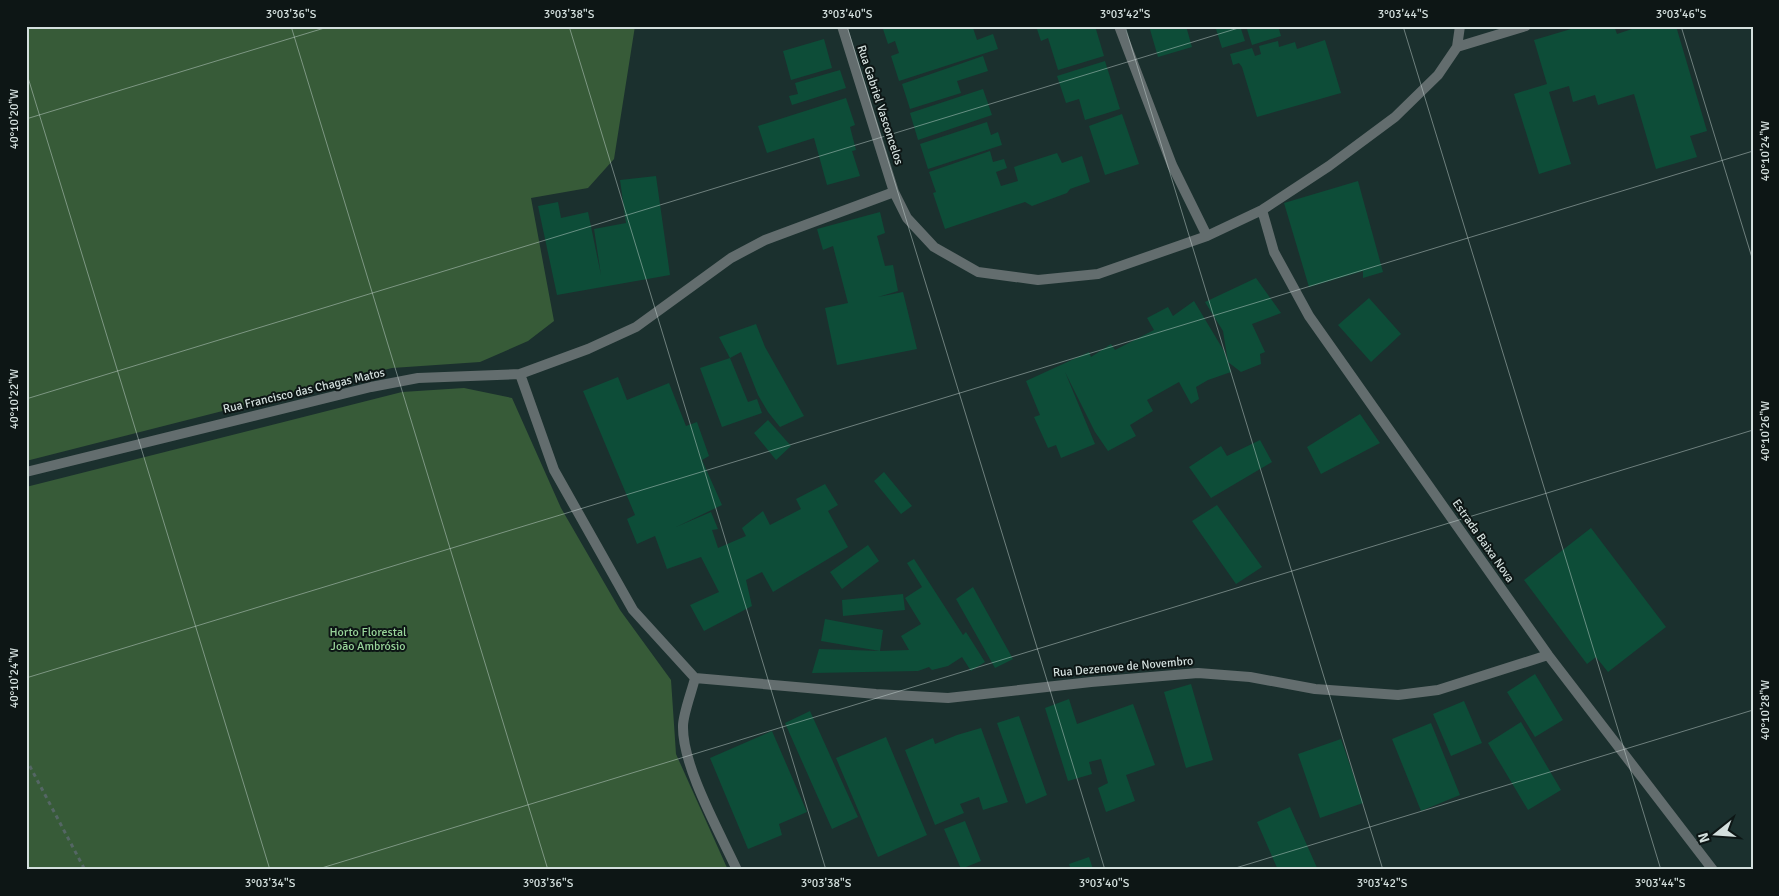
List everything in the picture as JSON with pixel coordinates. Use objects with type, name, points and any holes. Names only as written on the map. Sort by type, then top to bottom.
[{"type":"street","name":"Rua Gabriel Vasconcelos","points":[[842,26],[894,192],[907,218],[934,247],[978,272],[1038,280],[1098,274],[1207,236],[1262,210],[1329,166],[1396,117],[1438,75],[1457,47]]},
{"type":"street","points":[[1119,26],[1172,164],[1207,236]]},
{"type":"street","points":[[1460,26],[1457,47],[1526,26]]},
{"type":"street","name":"Rua Francisco das Chagas Matos","points":[[26,472],[371,387],[418,378],[520,374],[588,349],[636,327],[731,258],[765,240],[894,192]]},
{"type":"street","name":"Estrada Baixa Nova","points":[[1262,210],[1274,252],[1309,316],[1548,655],[1713,870]]},
{"type":"street","points":[[520,374],[554,470],[633,610],[695,678],[683,726],[686,749],[694,776],[737,870]]},
{"type":"street","name":"Rua Dezenove de Novembro","points":[[695,678],[876,694],[948,698],[1091,682],[1198,673],[1250,677],[1315,689],[1398,695],[1438,690],[1548,655]]},
{"type":"path","points":[[26,759],[85,870]]},
{"type":"green space","points":[[26,26],[635,26],[614,159],[588,188],[531,198],[554,321],[528,341],[480,362],[392,368],[26,461]]},
{"type":"green space","name":"Horto Florestal João Ambrósio","points":[[464,388],[512,398],[561,508],[620,610],[671,680],[676,754],[728,870],[26,870],[26,487],[402,392]]},
{"type":"building","points":[[882,26],[979,26],[973,28],[977,40],[993,34],[998,49],[899,81],[891,56],[899,53],[895,41],[888,44]]},
{"type":"building","points":[[1036,26],[1095,26],[1104,56],[1058,70],[1048,38],[1041,41]]},
{"type":"building","points":[[1149,26],[1186,26],[1192,47],[1158,57]]},
{"type":"building","points":[[1215,26],[1240,26],[1245,41],[1222,48]]},
{"type":"building","points":[[1246,26],[1278,26],[1281,36],[1252,45]]},
{"type":"building","points":[[1581,26],[1614,26],[1617,34],[1641,26],[1676,26],[1707,131],[1690,136],[1697,157],[1656,169],[1634,94],[1598,105],[1595,95],[1573,102],[1569,86],[1549,92],[1571,164],[1539,174],[1514,94],[1547,84],[1534,40]]},
{"type":"building","points":[[824,39],[832,68],[791,80],[783,51]]},
{"type":"building","points":[[1325,40],[1341,93],[1257,117],[1242,67],[1239,63],[1233,65],[1230,54],[1252,48],[1255,56],[1261,54],[1259,46],[1278,41],[1279,47],[1295,42],[1297,49]]},
{"type":"building","points":[[983,56],[988,71],[957,81],[961,93],[910,109],[902,84]]},
{"type":"building","points":[[1105,61],[1120,109],[1085,120],[1079,99],[1066,103],[1057,76]]},
{"type":"building","points":[[840,70],[846,88],[792,105],[789,96],[798,94],[795,83]]},
{"type":"building","points":[[983,89],[992,115],[918,140],[910,113]]},
{"type":"building","points":[[846,98],[855,125],[850,127],[856,150],[852,151],[860,176],[827,185],[814,138],[767,153],[758,126]]},
{"type":"building","points":[[1122,114],[1139,164],[1105,175],[1089,126]]},
{"type":"building","points":[[987,122],[991,135],[998,132],[1002,145],[928,169],[920,144]]},
{"type":"building","points":[[990,151],[993,162],[1004,159],[1007,168],[996,172],[1001,186],[1018,181],[1014,167],[1057,153],[1062,163],[1082,156],[1090,182],[1032,206],[1025,202],[945,229],[933,193],[936,192],[929,172]]},
{"type":"building","points":[[656,176],[670,275],[557,295],[538,206],[558,202],[561,218],[588,212],[601,275],[594,229],[626,223],[620,180]]},
{"type":"building","points":[[1358,181],[1383,272],[1363,278],[1363,271],[1309,287],[1284,203]]},
{"type":"building","points":[[880,212],[885,233],[877,236],[885,266],[893,265],[898,291],[878,297],[903,292],[917,349],[837,365],[825,308],[848,303],[833,246],[823,250],[817,229]]},
{"type":"building","points":[[1256,278],[1281,313],[1252,324],[1265,352],[1260,354],[1261,364],[1241,372],[1228,362],[1223,331],[1205,302]]},
{"type":"building","points":[[1369,298],[1401,334],[1371,362],[1338,325]]},
{"type":"building","points":[[1194,301],[1224,351],[1231,372],[1208,380],[1196,387],[1199,399],[1191,404],[1179,382],[1147,400],[1153,411],[1130,425],[1136,436],[1108,451],[1095,432],[1065,372],[1095,444],[1061,458],[1056,445],[1048,448],[1034,417],[1040,415],[1026,381],[1089,352],[1091,357],[1111,344],[1115,350],[1154,330],[1147,318],[1168,307],[1173,316]]},
{"type":"building","points":[[756,324],[765,347],[804,416],[780,427],[758,395],[741,352],[730,358],[719,337]]},
{"type":"building","points":[[730,358],[748,402],[757,399],[762,413],[722,427],[700,368]]},
{"type":"building","points":[[618,377],[627,400],[669,383],[686,426],[697,422],[709,456],[702,460],[722,505],[676,527],[711,512],[718,529],[712,530],[718,548],[746,536],[742,528],[763,511],[770,525],[801,509],[796,499],[825,484],[838,505],[828,511],[848,547],[773,592],[762,572],[746,580],[752,606],[704,631],[690,605],[719,592],[701,557],[667,569],[655,536],[637,544],[627,519],[635,515],[583,391]]},
{"type":"building","points":[[1360,414],[1380,443],[1321,474],[1307,447]]},
{"type":"building","points":[[768,420],[791,446],[776,460],[754,433]]},
{"type":"building","points":[[1260,440],[1272,462],[1211,498],[1189,467],[1221,446],[1227,456]]},
{"type":"building","points":[[884,472],[912,506],[901,514],[874,481]]},
{"type":"building","points":[[1217,505],[1262,567],[1236,584],[1192,521]]},
{"type":"building","points":[[1591,528],[1666,627],[1608,672],[1596,657],[1587,664],[1524,580]]},
{"type":"building","points":[[868,545],[879,561],[842,589],[830,572]]},
{"type":"building","points":[[914,559],[963,635],[966,632],[985,662],[971,671],[962,657],[948,666],[932,670],[929,667],[918,671],[812,673],[819,649],[909,650],[901,636],[921,624],[905,598],[922,587],[907,563]]},
{"type":"building","points":[[973,587],[1013,659],[995,668],[956,599]]},
{"type":"building","points":[[903,594],[905,610],[843,616],[842,600]]},
{"type":"building","points":[[825,619],[883,630],[880,651],[821,641]]},
{"type":"building","points":[[1535,674],[1563,720],[1535,737],[1507,692]]},
{"type":"building","points":[[1191,684],[1213,760],[1186,768],[1164,692]]},
{"type":"building","points":[[1069,699],[1077,724],[1133,704],[1155,765],[1126,775],[1135,801],[1106,812],[1098,788],[1108,783],[1101,759],[1089,762],[1092,774],[1068,781],[1045,708]]},
{"type":"building","points":[[1464,701],[1482,743],[1451,756],[1433,714]]},
{"type":"building","points":[[810,711],[858,817],[832,829],[785,723]]},
{"type":"building","points":[[1019,716],[1047,795],[1026,804],[997,723]]},
{"type":"building","points":[[1521,722],[1561,790],[1528,810],[1488,743]]},
{"type":"building","points":[[1431,723],[1460,795],[1421,811],[1392,739]]},
{"type":"building","points":[[981,728],[1008,802],[983,810],[979,797],[960,804],[964,813],[935,825],[905,750],[933,738],[935,744]]},
{"type":"building","points":[[772,731],[807,812],[779,824],[782,835],[748,849],[710,758]]},
{"type":"building","points":[[886,737],[927,835],[878,857],[836,758]]},
{"type":"building","points":[[1341,739],[1363,803],[1320,818],[1298,754]]},
{"type":"building","points":[[1290,807],[1318,870],[1278,870],[1257,822]]},
{"type":"building","points":[[965,821],[981,861],[961,869],[944,829]]},
{"type":"building","points":[[1089,857],[1093,869],[1071,870],[1069,864]]}]
